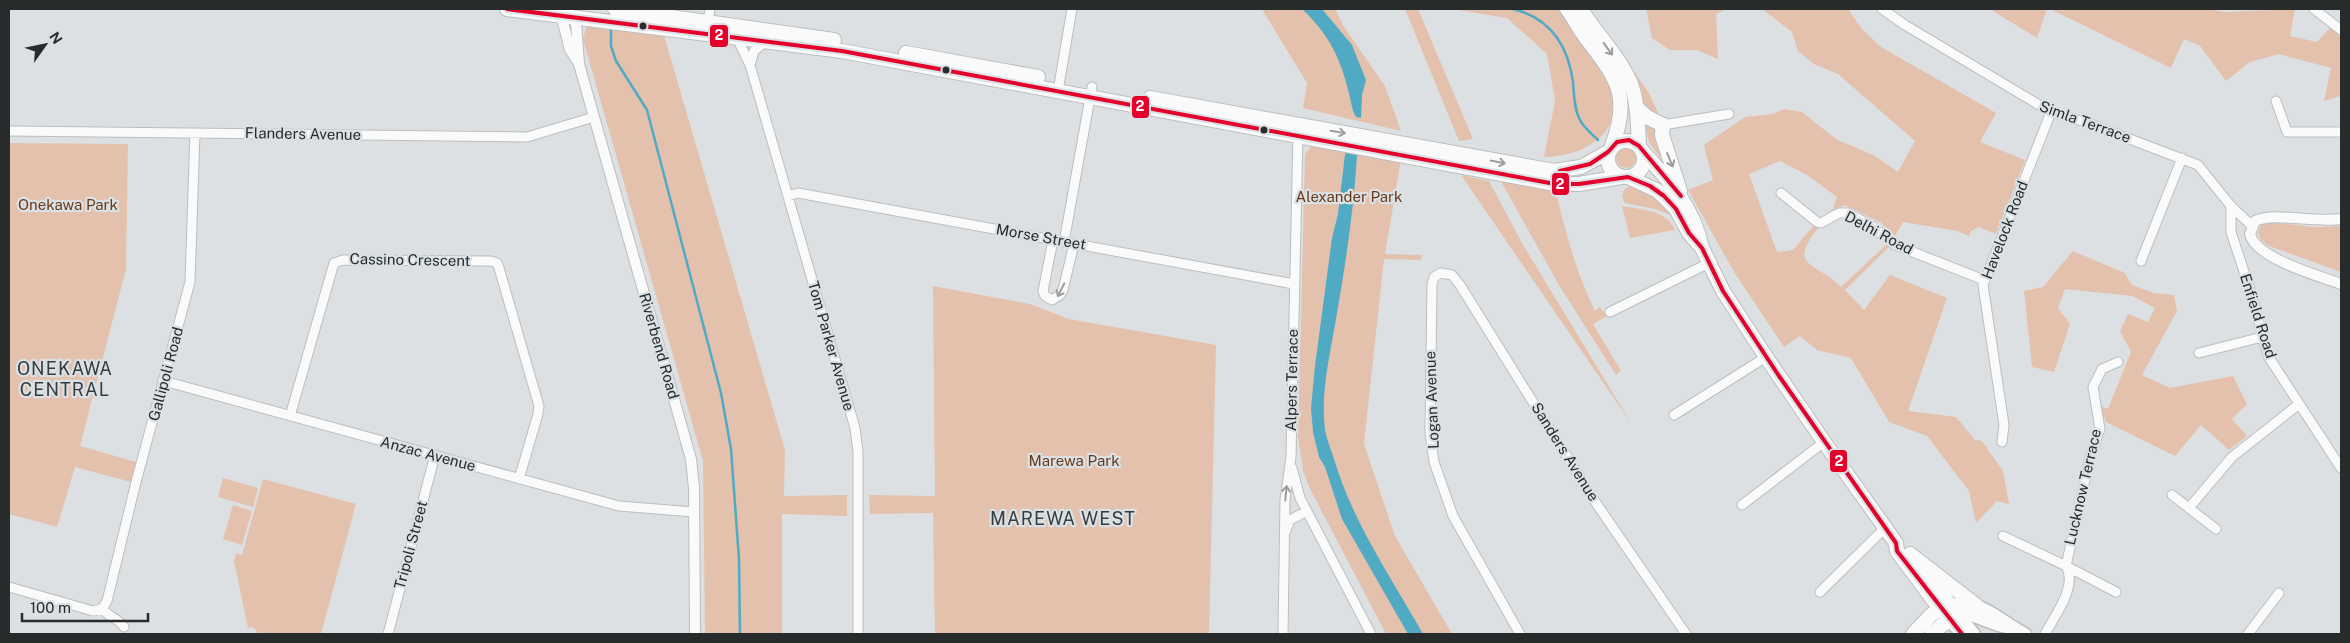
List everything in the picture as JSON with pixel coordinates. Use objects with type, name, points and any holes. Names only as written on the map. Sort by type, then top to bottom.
[{"type":"main road","points":[[507,9],[569,12],[607,21],[633,18],[708,21],[846,42],[1091,92],[1299,130],[1554,172],[1582,168],[1617,142],[1628,140],[1641,149],[1681,196],[1698,228],[1702,248],[1724,290],[1766,357],[1896,543],[1897,552],[1950,612],[1974,634]]},
{"type":"main road","points":[[615,9],[633,18]]},
{"type":"main road","points":[[1567,9],[1617,85],[1621,116],[1610,149],[1610,166],[1624,177],[1650,186],[1664,196],[1676,209],[1688,233],[1702,248]]},
{"type":"main road","points":[[1299,130],[1555,184],[1579,184],[1624,177],[1636,173],[1643,166],[1636,108],[1625,73],[1581,9]]},
{"type":"main road","points":[[708,21],[736,36],[1059,86]]},
{"type":"main road","points":[[1636,108],[1647,117],[1663,124],[1662,135],[1677,176],[1681,196]]},
{"type":"main road","points":[[1896,543],[1902,545],[1910,554],[1950,612],[1962,634]]},
{"type":"main road","points":[[1910,554],[1977,606],[2004,620],[2013,628],[2025,634]]},
{"type":"main road","points":[[1932,634],[1950,612],[1966,604],[1977,606]]},
{"type":"main road","points":[[1913,634],[1931,615],[1950,612],[1970,614],[1994,630],[2013,628]]},
{"type":"street","points":[[1059,86],[1072,9]]},
{"type":"street","name":"Simla Terrace","points":[[1882,9],[1905,25],[2051,112],[2198,165],[2205,171],[2231,206],[2252,226]]},
{"type":"street","points":[[2314,9],[2341,30]]},
{"type":"street","name":"Riverbend Road","points":[[569,12],[576,23],[579,64],[694,472],[695,634]]},
{"type":"street","name":"Tom Parker Avenue","points":[[736,36],[750,65],[857,439],[858,634]]},
{"type":"street","points":[[750,65],[754,51],[767,40]]},
{"type":"street","points":[[1064,242],[1091,92]]},
{"type":"street","points":[[2276,101],[2287,132],[2341,132]]},
{"type":"street","name":"Havelock Road","points":[[2002,442],[2004,424],[1983,285],[2051,112]]},
{"type":"street","points":[[1663,124],[1729,114]]},
{"type":"street","name":"Flanders Avenue","points":[[9,131],[527,137],[594,117]]},
{"type":"street","name":"Alpers Terrace","points":[[1283,634],[1285,500],[1291,457],[1299,130]]},
{"type":"street","name":"Gallipoli Road","points":[[102,609],[107,601],[136,482],[190,282],[195,133]]},
{"type":"street","points":[[2141,261],[2182,158]]},
{"type":"street","name":"Morse Street","points":[[788,196],[798,193],[1294,284]]},
{"type":"street","name":"Delhi Road","points":[[1782,194],[1817,222],[1821,223],[1839,213],[1848,213],[1872,226],[1895,245],[1984,280]]},
{"type":"street","name":"Enfield Road","points":[[2231,206],[2231,232],[2268,356],[2341,468]]},
{"type":"street","points":[[2341,219],[2314,221],[2266,217],[2255,221],[2252,226],[2251,239],[2261,250],[2274,258],[2341,284]]},
{"type":"street","points":[[1053,240],[1043,291],[1045,296],[1052,300],[1060,295],[1063,290],[1074,244]]},
{"type":"street","name":"Cassino Crescent","points":[[290,416],[334,263],[343,260],[498,260],[539,410],[519,479]]},
{"type":"street","points":[[1610,312],[1709,263]]},
{"type":"street","name":"Logan Avenue","points":[[1444,272],[1434,278],[1432,285],[1431,447],[1453,516],[1520,634]]},
{"type":"street","name":"Sanders Avenue","points":[[1444,272],[1452,275],[1460,285],[1594,500],[1686,634]]},
{"type":"street","points":[[2199,353],[2262,336]]},
{"type":"street","points":[[1674,415],[1766,357]]},
{"type":"street","name":"Lucknow Terrace","points":[[2066,566],[2090,457],[2100,429],[2093,387],[2102,369],[2118,362]]},
{"type":"street","name":"Anzac Avenue","points":[[164,381],[619,506],[694,512]]},
{"type":"street","points":[[2190,508],[2232,457],[2299,404]]},
{"type":"street","points":[[1742,505],[1824,442]]},
{"type":"street","name":"Tripoli Street","points":[[388,634],[435,455]]},
{"type":"street","points":[[1291,457],[1296,486],[1307,511],[1371,634]]},
{"type":"street","points":[[2172,495],[2216,529]]},
{"type":"street","points":[[1286,530],[1290,520],[1307,511]]},
{"type":"street","points":[[1820,592],[1885,528]]},
{"type":"street","points":[[2003,536],[2116,592]]},
{"type":"street","points":[[2046,634],[2069,587],[2070,573],[2066,566]]},
{"type":"street","points":[[9,587],[93,610],[102,609],[106,613],[118,618],[124,627]]},
{"type":"street","points":[[2248,634],[2279,593]]},
{"type":"green space","points":[[1262,9],[1335,9],[1344,27],[1385,86],[1401,131],[1303,108],[1307,83]]},
{"type":"green space","points":[[1405,9],[1418,9],[1473,139],[1459,141]]},
{"type":"green space","points":[[1452,9],[1559,9],[1588,46],[1611,85],[1614,102],[1613,116],[1607,129],[1599,139],[1574,152],[1560,156],[1544,157],[1555,101],[1547,54],[1507,18]]},
{"type":"green space","points":[[1646,9],[1727,9],[1716,14],[1718,59],[1697,50],[1670,50],[1652,38]]},
{"type":"green space","points":[[1762,9],[1848,9],[1861,28],[1881,47],[1996,113],[1980,142],[2025,160],[1996,234],[1979,227],[1971,231],[1969,236],[1957,231],[1903,222],[1895,236],[1881,223],[1845,205],[1827,213],[1833,209],[1837,197],[1807,175],[1780,161],[1749,174],[1777,252],[1793,250],[1815,224],[1820,226],[1805,250],[1805,257],[1814,267],[1841,287],[1889,242],[1892,244],[1845,290],[1864,310],[1890,275],[1947,298],[1908,411],[1956,417],[1975,440],[1982,441],[2003,471],[2009,504],[1997,501],[1976,523],[1969,491],[1927,436],[1889,422],[1851,358],[1817,350],[1800,336],[1784,347],[1734,272],[1688,190],[1713,180],[1704,145],[1745,117],[1772,114],[1784,109],[1802,112],[1836,139],[1875,156],[1898,172],[1915,141],[1838,74],[1814,64],[1798,51],[1792,32]]},
{"type":"green space","points":[[1990,9],[2047,9],[2037,38]]},
{"type":"green space","points":[[2050,9],[2207,9],[2225,12],[2295,9],[2290,36],[2317,42],[2336,21],[2341,25],[2341,96],[2324,101],[2331,68],[2279,54],[2250,62],[2226,81],[2200,46],[2184,39],[2171,68]]},
{"type":"green space","points":[[592,23],[663,32],[785,450],[784,496],[847,495],[847,516],[782,514],[782,634],[705,634],[703,461],[583,39],[586,28]]},
{"type":"green space","points":[[1633,70],[1649,93],[1660,117],[1644,108]]},
{"type":"green space","points":[[1644,122],[1658,128],[1673,176],[1649,142]]},
{"type":"green space","name":"Onekawa Park","points":[[9,143],[128,144],[126,269],[80,446],[136,462],[131,482],[75,467],[57,527],[9,514]]},
{"type":"green space","name":"Alexander Park","points":[[1313,144],[1401,159],[1385,254],[1422,255],[1421,260],[1384,259],[1364,444],[1395,536],[1452,634],[1386,634],[1309,487],[1303,471],[1298,436],[1305,154]]},
{"type":"green space","points":[[1626,148],[1633,151],[1636,158],[1633,165],[1626,168],[1619,165],[1616,158],[1619,151]]},
{"type":"green space","points":[[1461,175],[1489,181],[1522,243],[1631,423]]},
{"type":"green space","points":[[1498,176],[1556,192],[1572,253],[1582,282],[1595,311],[1600,307],[1607,316],[1593,324],[1621,371],[1616,375],[1560,287]]},
{"type":"green space","points":[[1630,186],[1649,193],[1673,216],[1655,209],[1625,203],[1622,196],[1624,190]]},
{"type":"green space","points":[[1622,206],[1659,214],[1671,223],[1675,230],[1630,238]]},
{"type":"green space","points":[[2267,222],[2316,227],[2341,226],[2341,272],[2269,246],[2261,240],[2258,232],[2261,224]]},
{"type":"green space","points":[[2073,251],[2125,273],[2132,285],[2154,293],[2174,295],[2177,311],[2142,375],[2170,388],[2233,376],[2247,404],[2232,419],[2247,436],[2229,450],[2201,425],[2175,456],[2106,422],[2100,406],[2108,409],[2131,352],[2120,331],[2128,314],[2148,322],[2155,308],[2132,296],[2065,289],[2058,308],[2070,324],[2054,372],[2032,367],[2024,291],[2043,287]]},
{"type":"green space","name":"Marewa Park","points":[[933,286],[1030,304],[1069,319],[1216,345],[1209,634],[935,634],[933,513],[870,514],[869,495],[935,496]]},
{"type":"green space","points":[[223,478],[258,488],[253,507],[218,497]]},
{"type":"green space","points":[[263,479],[356,504],[321,634],[257,634],[256,630],[251,627],[248,628],[234,561],[236,553],[242,555]]},
{"type":"green space","points":[[233,505],[252,511],[242,545],[223,539]]},
{"type":"water","points":[[1302,9],[1322,9],[1352,45],[1366,80],[1362,95],[1361,118],[1356,117],[1353,111],[1342,68],[1330,44],[1323,32]]},
{"type":"water","points":[[1353,151],[1357,155],[1356,175],[1352,215],[1325,386],[1325,430],[1351,505],[1423,634],[1408,634],[1342,519],[1325,467],[1319,457],[1313,432],[1311,408],[1315,366],[1345,154]]},
{"type":"waterway","points":[[1513,9],[1537,19],[1555,35],[1562,45],[1571,69],[1578,116],[1584,126],[1598,140]]},
{"type":"waterway","points":[[611,26],[611,46],[616,61],[647,110],[721,393],[731,449],[739,559],[740,634]]},
{"type":"transit line","name":"2","points":[[507,9],[842,51],[1555,184],[1579,184],[1628,177],[1650,186],[1664,196],[1676,209],[1689,233],[1702,248],[1723,291],[1779,376],[1896,543],[1897,551],[1962,634]]},
{"type":"transit line","name":"2","points":[[1560,171],[1590,164],[1608,152],[1617,142],[1629,140],[1639,146],[1681,196]]},
{"type":"district","name":"ONEKAWA CENTRAL","points":[[65,379]]},
{"type":"district","name":"MAREWA WEST","points":[[1063,519]]}]
